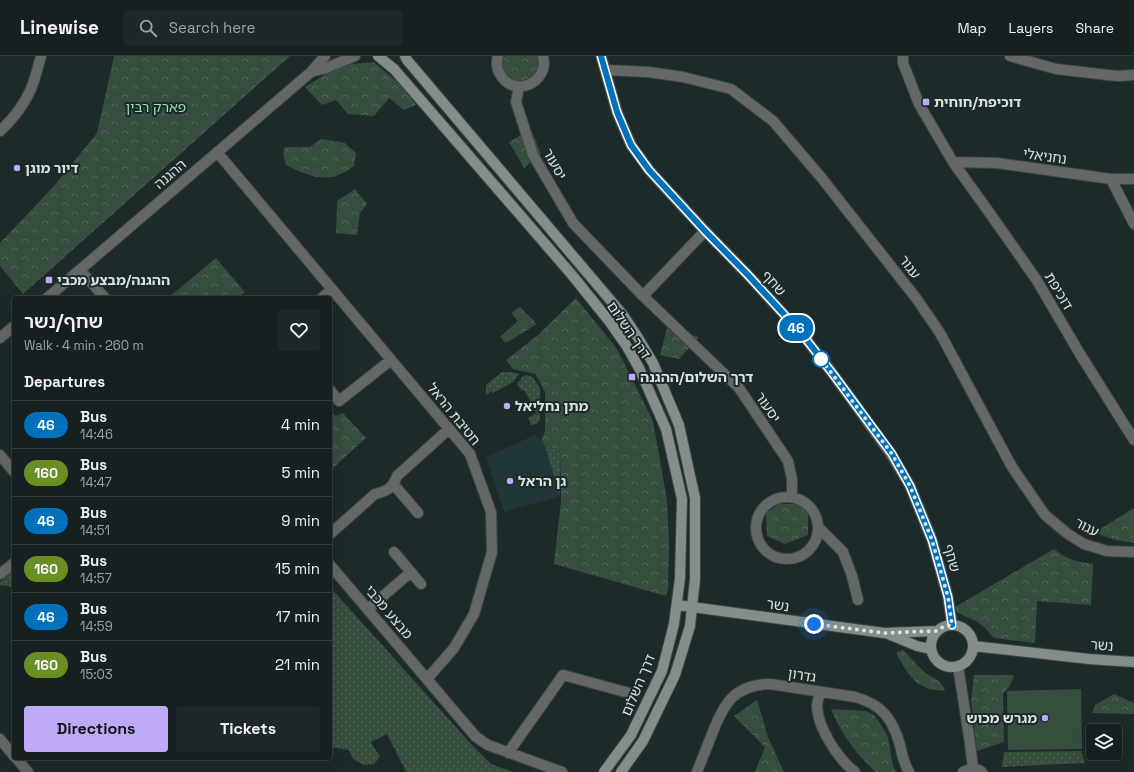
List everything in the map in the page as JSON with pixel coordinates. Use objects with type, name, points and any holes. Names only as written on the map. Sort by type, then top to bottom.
[{"type":"street","points":[[0,132],[22,106],[32,88],[41,56]]},
{"type":"street","name":"ההגנה","points":[[49,296],[311,72],[325,56]]},
{"type":"street","name":"ההגנה","points":[[311,72],[326,68],[355,56]]},
{"type":"street","name":"דרך השלום","points":[[378,56],[394,70],[572,275],[609,321],[626,345],[639,368],[666,429],[682,499],[680,578],[674,624],[662,671],[632,735],[604,772]]},
{"type":"street","name":"דרך השלום","points":[[405,56],[623,315],[653,363],[679,425],[695,498],[695,578],[690,626],[675,675],[643,741],[621,772]]},
{"type":"street","points":[[498,56],[496,61],[497,70],[502,78],[508,83],[519,87],[530,85],[538,80],[542,73],[545,61],[544,56]]},
{"type":"street","name":"שחף","points":[[601,56],[617,112],[631,145],[649,170],[802,334],[892,454],[910,486],[932,540],[948,597],[952,625]]},
{"type":"street","name":"דוכיפת","points":[[903,56],[903,63],[919,104],[953,162],[1036,279],[1080,354],[1134,440]]},
{"type":"street","points":[[1010,56],[1056,68],[1117,76],[1134,75]]},
{"type":"street","name":"עגור","points":[[605,70],[648,72],[683,77],[732,89],[773,121],[820,176],[916,298],[940,333],[1012,467],[1045,515],[1068,534],[1084,544],[1107,551],[1134,552]]},
{"type":"street","name":"יסעור","points":[[519,87],[516,102],[533,155],[573,223],[643,296],[739,388],[788,461],[792,479],[792,497]]},
{"type":"street","name":"חטיבת הראל","points":[[217,152],[470,454],[491,512],[492,552],[474,614],[454,648],[427,679]]},
{"type":"street","name":"נחניאלי","points":[[953,162],[997,164],[1111,179],[1134,179]]},
{"type":"street","points":[[1111,179],[1134,224]]},
{"type":"street","points":[[643,296],[705,231]]},
{"type":"street","points":[[80,270],[103,296]]},
{"type":"street","points":[[324,296],[332,289]]},
{"type":"street","points":[[0,338],[12,328]]},
{"type":"street","points":[[332,392],[339,401],[391,360]]},
{"type":"street","points":[[332,532],[375,494],[394,485],[397,476],[449,429]]},
{"type":"street","points":[[0,455],[12,470]]},
{"type":"street","points":[[394,485],[418,513]]},
{"type":"street","points":[[792,497],[800,499],[812,508],[818,527],[815,541],[809,550],[798,557],[787,558],[774,556],[765,550],[758,538],[756,524],[759,514],[765,506],[776,498],[792,497]]},
{"type":"street","points":[[818,527],[843,552],[852,576],[858,600]]},
{"type":"street","points":[[394,552],[421,584]]},
{"type":"street","points":[[0,574],[12,565]]},
{"type":"street","name":"מבצע מכבי","points":[[332,567],[427,679]]},
{"type":"street","points":[[368,609],[411,572]]},
{"type":"street","name":"נשר","points":[[677,605],[884,633],[936,631]]},
{"type":"street","points":[[952,625],[962,627],[967,631],[971,636],[973,646],[969,659],[958,666],[948,667],[939,663],[933,656],[930,650],[931,639],[936,631],[945,626],[952,625]]},
{"type":"street","name":"נשר","points":[[884,633],[930,650]]},
{"type":"street","name":"נשר","points":[[973,646],[1089,659],[1134,662]]},
{"type":"street","points":[[958,666],[973,771]]},
{"type":"street","points":[[508,753],[564,675],[629,693]]},
{"type":"street","points":[[427,679],[476,736],[488,745],[562,772]]},
{"type":"street","name":"גדרון","points":[[697,772],[720,713],[729,700],[738,693],[754,686],[770,684],[860,698],[878,707],[887,716],[894,729],[905,765],[909,772]]},
{"type":"street","points":[[820,692],[817,708],[818,716],[824,731],[836,751],[855,772]]},
{"type":"street","points":[[0,739],[12,753]]},
{"type":"street","points":[[18,760],[28,772]]},
{"type":"shaded area","points":[[535,435],[542,440],[547,452],[560,496],[504,512],[486,457]]},
{"type":"green space","name":"פארק רבין","points":[[114,56],[290,56],[23,294],[0,266],[0,243],[54,186],[97,133]]},
{"type":"green space","points":[[501,56],[538,56],[541,67],[535,77],[530,80],[521,82],[512,80],[504,75],[501,70]]},
{"type":"green space","points":[[374,62],[403,87],[416,105],[404,110],[389,98],[374,116],[348,114],[336,100],[322,105],[305,87],[340,65]]},
{"type":"green space","points":[[531,129],[541,154],[524,168],[509,142]]},
{"type":"green space","points":[[321,139],[345,143],[356,153],[354,166],[341,174],[327,178],[306,174],[286,165],[283,154],[285,147],[310,147]]},
{"type":"green space","points":[[355,189],[367,204],[360,213],[357,235],[336,233],[337,201]]},
{"type":"green space","points":[[216,258],[245,292],[240,296],[170,296]]},
{"type":"green space","points":[[576,298],[617,349],[653,421],[667,500],[669,544],[668,589],[666,596],[554,564],[561,501],[561,455],[542,440],[545,430],[545,392],[536,374],[513,369],[506,360],[538,335]]},
{"type":"green space","points":[[520,307],[537,324],[506,343],[500,337],[518,321],[511,313]]},
{"type":"green space","points":[[667,328],[699,337],[679,359],[660,355]]},
{"type":"green space","points":[[502,372],[519,374],[513,382],[493,393],[491,391],[486,396],[486,385]]},
{"type":"green space","points":[[526,375],[533,377],[540,389],[540,420],[537,424],[531,425],[528,418],[537,413],[524,390],[522,391],[517,384],[523,376]]},
{"type":"green space","points":[[332,413],[336,416],[343,413],[366,438],[333,468]]},
{"type":"green space","points":[[542,440],[561,455],[560,496],[547,452]]},
{"type":"green space","points":[[779,504],[797,504],[808,510],[808,535],[785,544],[767,536],[766,513]]},
{"type":"green space","points":[[1134,508],[1134,543],[1116,540],[1094,533]]},
{"type":"green space","points":[[1054,549],[1063,556],[1072,560],[1093,564],[1091,605],[1037,601],[1035,643],[994,638],[976,621],[958,613],[955,607]]},
{"type":"green space","points":[[12,571],[12,587],[0,585],[0,582]]},
{"type":"green space","points":[[332,589],[472,745],[491,764],[513,772],[406,772],[387,734],[371,742],[380,757],[374,764],[364,765],[353,759],[349,750],[332,747]]},
{"type":"green space","points":[[903,650],[924,672],[940,682],[945,690],[928,688],[914,680],[904,668],[896,653]]},
{"type":"green space","points":[[974,675],[1014,675],[1010,686],[1003,694],[1004,742],[977,751],[971,701]]},
{"type":"green space","name":"מגרש מכוש","points":[[1081,689],[1082,749],[1008,750],[1007,691]]},
{"type":"green space","points":[[1114,694],[1134,703],[1134,714],[1092,713],[1095,705]]},
{"type":"green space","points":[[757,700],[768,737],[784,772],[755,772],[765,747],[734,716]]},
{"type":"green space","points":[[831,709],[866,711],[874,715],[888,737],[893,766],[896,772],[876,772],[856,751],[844,735]]},
{"type":"green space","points":[[1081,751],[1085,763],[1002,767],[1004,752]]},
{"type":"bus line","name":"46","points":[[601,56],[617,112],[631,145],[649,170],[802,334],[892,454],[910,486],[932,540],[948,597],[952,625]]},
{"type":"place","name":"דוכיפת/חוחית","points":[[926,102]]},
{"type":"place","name":"דיור מוגן","points":[[17,168]]},
{"type":"place","name":"ההגנה/מבצע מכבי","points":[[49,280]]},
{"type":"place","name":"דרך השלום/ההגנה","points":[[632,377]]},
{"type":"place","name":"מתן נחליאל","points":[[507,406]]},
{"type":"place","name":"גן הראל","points":[[510,481]]},
{"type":"place","name":"מגרש מכוש","points":[[1045,718]]},
{"type":"route","points":[[814,624],[884,633],[936,631],[945,626],[952,625],[948,597],[932,540],[910,486],[892,454],[821,359]]}]
